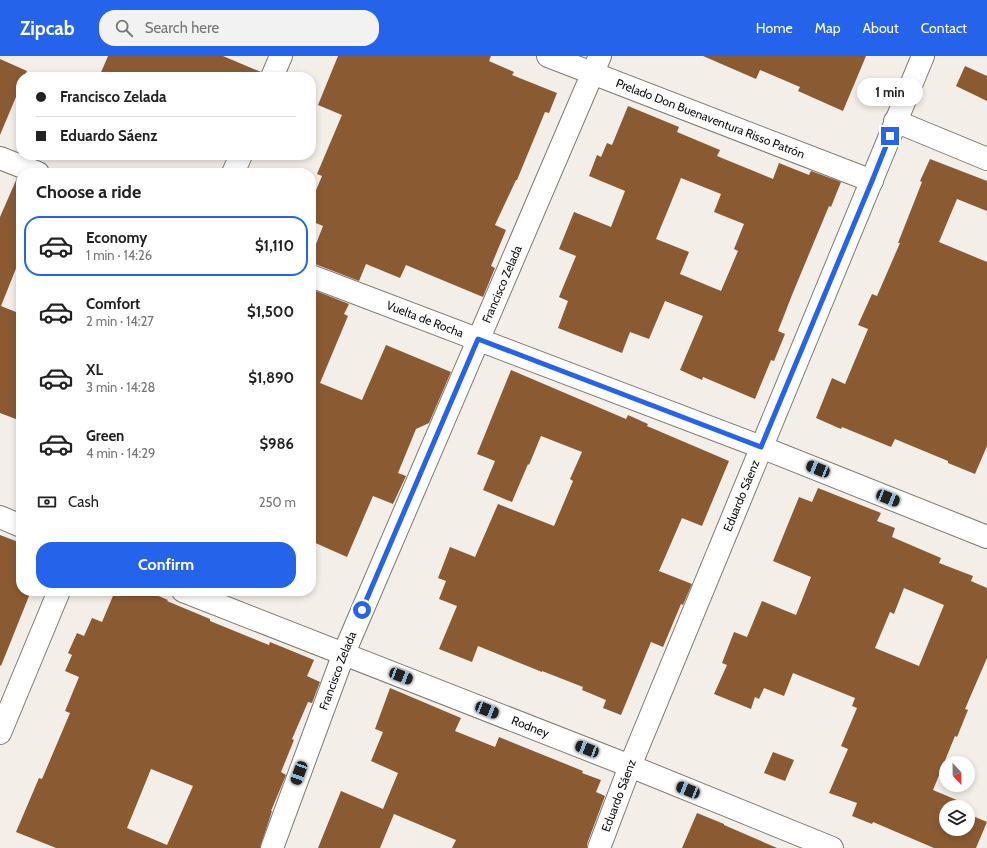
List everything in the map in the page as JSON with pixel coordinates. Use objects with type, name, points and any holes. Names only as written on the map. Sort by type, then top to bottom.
[{"type":"street","points":[[274,72],[281,56]]},
{"type":"street","name":"Prelado Don Buenaventura Risso Patrón","points":[[548,56],[597,65],[872,181]]},
{"type":"street","name":"Eduardo Sáenz","points":[[598,848],[630,766],[923,56]]},
{"type":"street","name":"Francisco Zelada","points":[[272,848],[344,653],[597,65]]},
{"type":"street","points":[[895,121],[987,159]]},
{"type":"street","points":[[0,158],[25,168]]},
{"type":"street","name":"Vuelta de Rocha","points":[[316,278],[761,447],[987,537]]},
{"type":"street","points":[[0,517],[16,524]]},
{"type":"street","points":[[0,732],[58,596]]},
{"type":"street","name":"Rodney","points":[[197,596],[630,766],[832,848]]},
{"type":"building","points":[[108,56],[223,56],[261,72],[101,72]]},
{"type":"building","points":[[338,56],[491,56],[489,61],[514,72],[512,75],[557,93],[549,113],[545,112],[517,180],[495,225],[506,230],[491,266],[495,268],[483,297],[406,265],[400,278],[366,264],[359,281],[316,264],[316,244],[323,226],[316,223],[316,190],[322,176],[317,174],[342,115],[318,105]]},
{"type":"building","points":[[703,56],[866,56],[843,111],[798,91],[800,87],[760,70],[756,79]]},
{"type":"building","points":[[0,59],[27,71],[16,72],[16,97],[0,135]]},
{"type":"building","points":[[965,66],[987,76],[987,101],[956,86]]},
{"type":"building","points":[[628,106],[679,127],[677,132],[720,150],[717,156],[773,179],[779,163],[809,175],[811,171],[841,182],[831,207],[829,206],[778,331],[785,334],[774,361],[771,360],[755,399],[703,377],[702,380],[680,370],[703,316],[665,301],[649,339],[630,332],[622,353],[558,328],[568,301],[559,297],[576,256],[559,249],[574,212],[611,227],[625,191],[589,176],[597,155],[601,157],[607,143],[612,145]],"holes":[[[681,178],[721,194],[714,212],[744,224],[734,249],[738,251],[721,291],[680,274],[689,252],[656,239]]]},
{"type":"building","points":[[930,159],[987,181],[987,211],[957,199],[939,242],[987,262],[987,446],[975,474],[895,439],[891,447],[842,427],[841,429],[816,418],[832,378],[845,384],[868,329],[858,325],[872,294],[877,296],[900,243],[898,243],[922,182],[920,181]]},
{"type":"building","points":[[16,180],[16,268],[1,306],[16,312],[16,419],[0,413],[0,217]]},
{"type":"building","points":[[316,291],[349,304],[344,314],[348,316],[320,383],[362,400],[386,345],[451,372],[429,423],[416,429],[398,473],[406,476],[393,504],[373,496],[347,557],[316,543]]},
{"type":"building","points":[[511,370],[626,419],[628,415],[648,424],[647,426],[729,461],[702,526],[682,518],[659,571],[692,584],[683,605],[681,604],[663,647],[651,642],[621,715],[603,708],[606,700],[582,690],[583,687],[478,646],[472,662],[439,649],[457,606],[439,599],[446,581],[438,578],[450,547],[475,557],[498,504],[554,526],[573,481],[570,479],[582,452],[541,436],[512,502],[483,490],[495,461],[477,454]]},
{"type":"building","points":[[818,488],[881,513],[877,521],[895,528],[892,537],[941,558],[939,563],[973,576],[971,581],[987,588],[987,658],[965,709],[968,710],[957,737],[955,736],[947,756],[939,756],[939,775],[933,790],[957,800],[939,800],[939,836],[975,836],[975,817],[987,822],[976,848],[934,848],[873,822],[872,824],[852,816],[857,803],[829,793],[848,749],[841,746],[857,708],[852,706],[855,698],[793,673],[784,696],[764,688],[759,699],[755,697],[751,709],[714,694],[727,665],[722,663],[734,632],[747,637],[762,601],[796,615],[811,577],[773,561],[799,497],[812,502]],"holes":[[[904,588],[944,605],[919,666],[875,648],[890,612],[894,614]]]},
{"type":"building","points":[[0,535],[16,541],[16,596],[29,596],[1,666]]},
{"type":"building","points":[[113,596],[159,596],[210,619],[210,621],[269,645],[270,642],[314,660],[307,676],[320,682],[312,703],[308,702],[292,739],[294,740],[281,772],[286,775],[271,811],[260,848],[56,848],[16,832],[39,778],[42,779],[70,713],[65,711],[79,677],[65,671],[72,655],[68,653],[77,633],[84,636],[92,618],[102,622]],"holes":[[[151,769],[193,786],[167,845],[127,828]]]},
{"type":"building","points":[[390,688],[461,718],[455,731],[495,747],[499,737],[583,771],[582,773],[601,780],[596,792],[605,796],[587,844],[587,848],[452,848],[456,840],[394,814],[380,848],[318,848],[341,791],[383,809],[398,773],[371,761],[383,732],[375,729]]},
{"type":"building","points":[[773,752],[794,760],[785,781],[764,773]]},
{"type":"building","points":[[697,813],[724,824],[777,848],[682,848]]},
{"type":"route","points":[[362,610],[478,339],[761,447],[890,136]]}]
